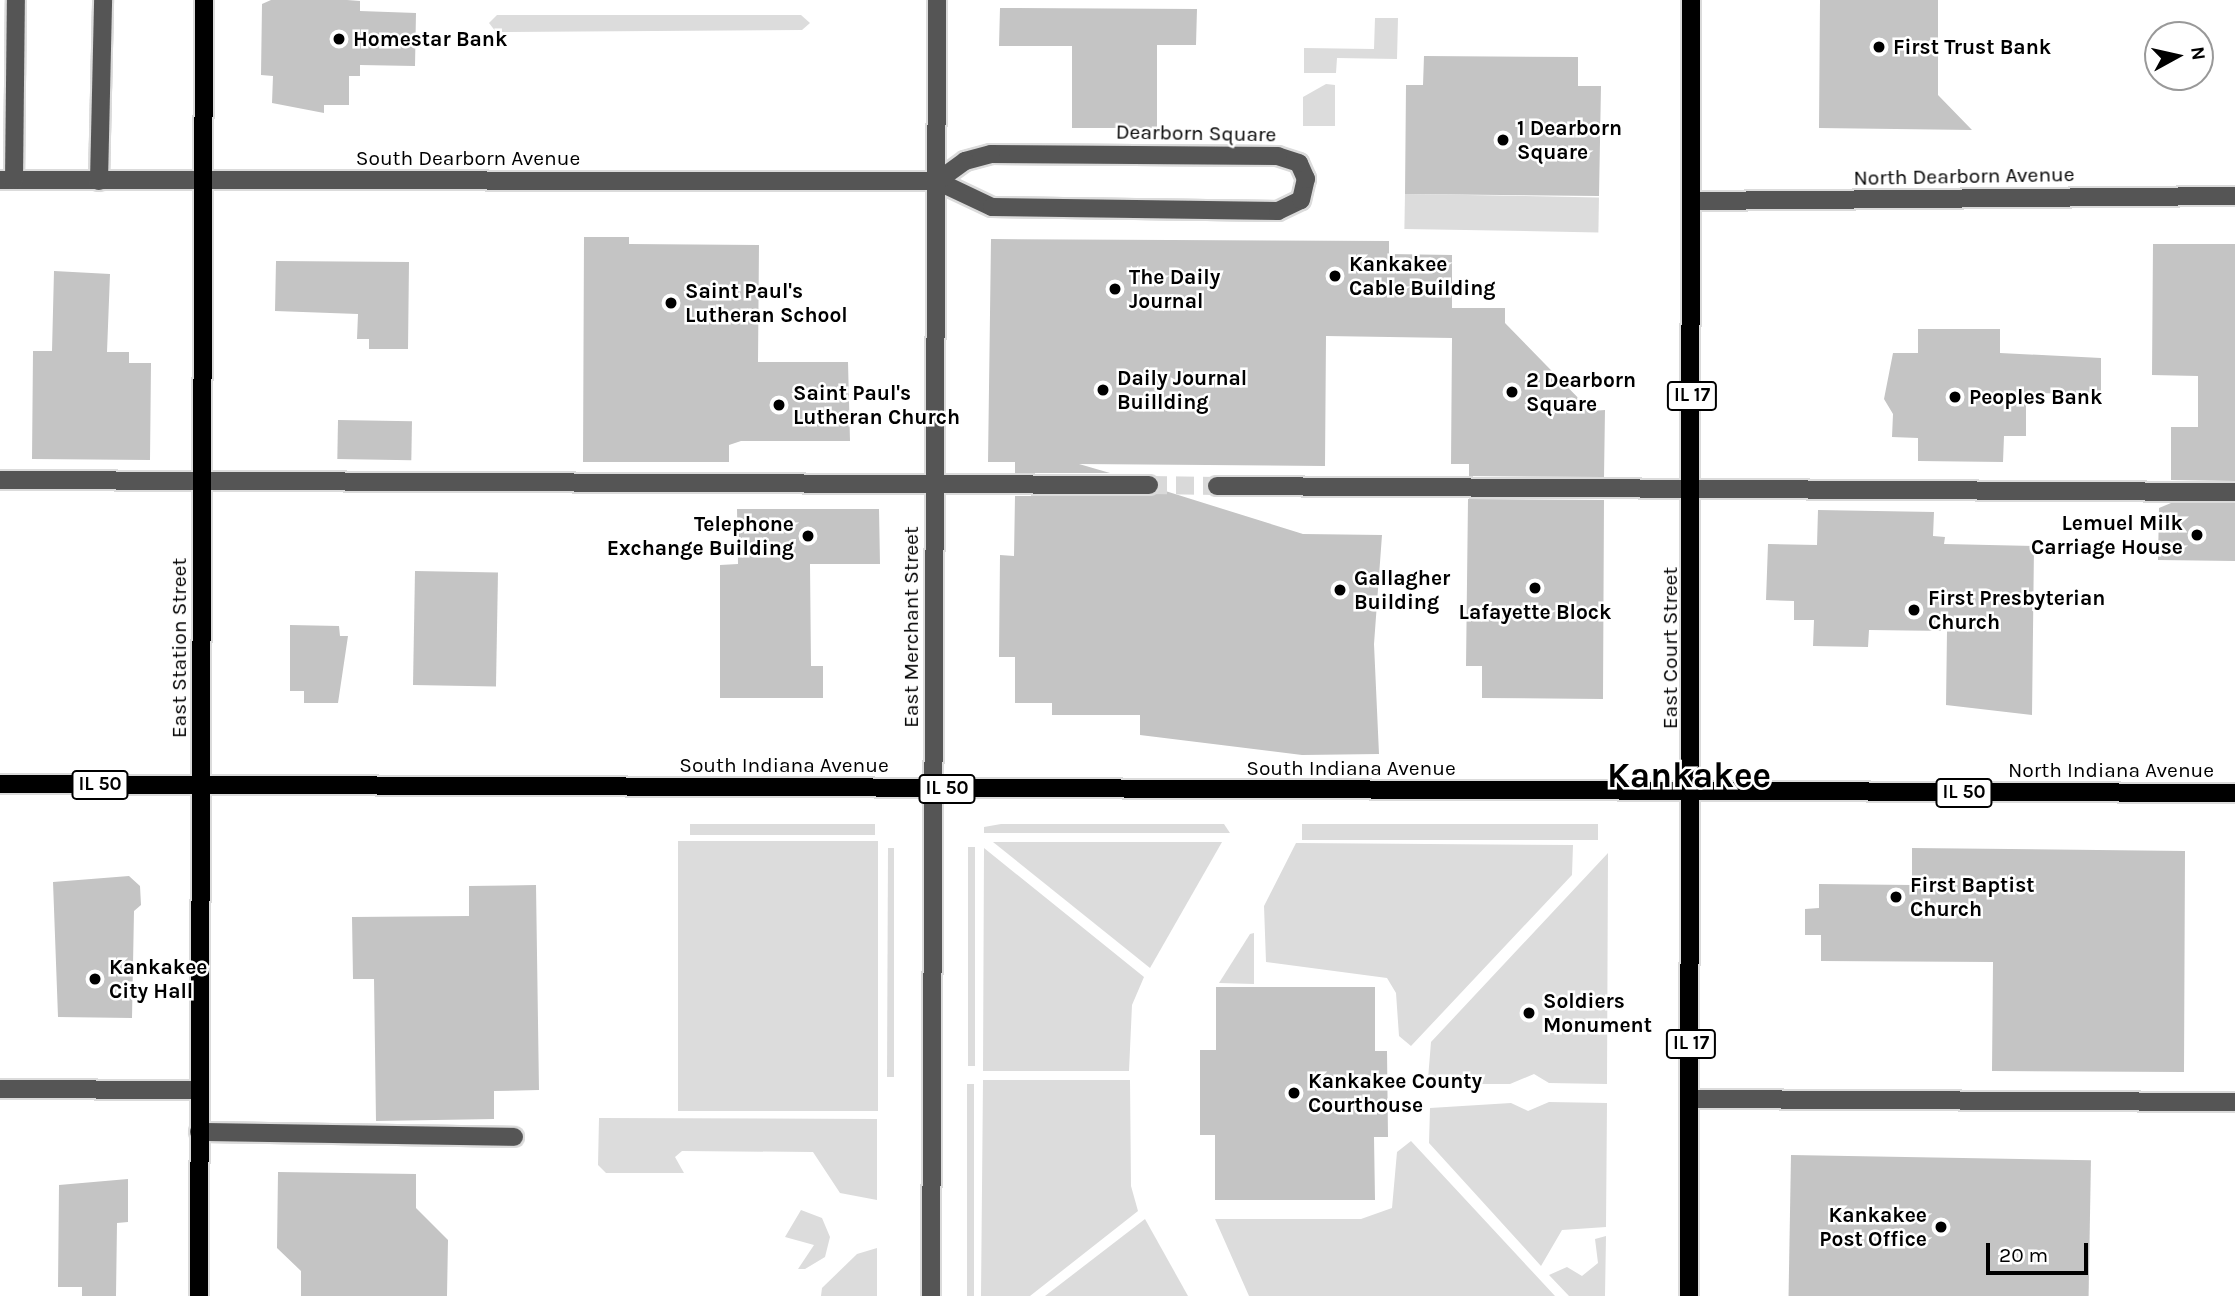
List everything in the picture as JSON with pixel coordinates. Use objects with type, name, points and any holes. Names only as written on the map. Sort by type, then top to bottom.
[{"type":"main road","name":"East Station Street","points":[[199,1296],[204,0]]},
{"type":"main road","name":"East Court Street","points":[[1689,1296],[1693,792],[1691,0]]},
{"type":"main road","name":"South Indiana Avenue","points":[[0,784],[1693,792]]},
{"type":"main road","name":"North Indiana Avenue","points":[[1693,792],[2235,793]]},
{"type":"street","points":[[7,180],[16,0]]},
{"type":"street","points":[[99,181],[103,0]]},
{"type":"street","name":"East Merchant Street","points":[[930,1296],[937,0]]},
{"type":"street","name":"Dearborn Square","points":[[991,154],[1278,156],[1298,163],[1306,179],[1301,200],[1278,211],[992,207],[937,181],[965,161],[991,154]]},
{"type":"street","name":"South Dearborn Avenue","points":[[7,180],[937,181]]},
{"type":"street","name":"North Dearborn Avenue","points":[[1693,201],[2235,196]]},
{"type":"street","points":[[0,480],[1149,485]]},
{"type":"street","points":[[1217,486],[2235,492]]},
{"type":"street","points":[[0,1089],[200,1090]]},
{"type":"street","points":[[1690,1099],[2235,1102]]},
{"type":"street","points":[[199,1132],[514,1137]]},
{"type":"shaded area","points":[[497,15],[801,15],[810,23],[802,30],[496,32],[489,23]]},
{"type":"shaded area","points":[[1375,18],[1398,18],[1397,59],[1337,58],[1336,73],[1304,73],[1304,48],[1374,49]]},
{"type":"shaded area","points":[[1326,84],[1335,85],[1335,126],[1303,126],[1303,97]]},
{"type":"shaded area","points":[[1405,194],[1599,197],[1598,232],[1404,229]]},
{"type":"shaded area","points":[[690,824],[875,824],[875,835],[690,835]]},
{"type":"shaded area","points":[[1001,824],[1224,824],[1230,833],[984,833],[984,827]]},
{"type":"shaded area","points":[[1302,824],[1598,824],[1598,840],[1302,840]]},
{"type":"shaded area","points":[[678,841],[878,841],[878,1111],[678,1111]]},
{"type":"shaded area","points":[[993,842],[1222,842],[1150,968]]},
{"type":"shaded area","points":[[1296,843],[1573,845],[1572,875],[1411,1046],[1399,1036],[1396,993],[1387,978],[1266,962],[1264,906]]},
{"type":"shaded area","points":[[968,847],[975,847],[975,1066],[968,1066]]},
{"type":"shaded area","points":[[888,848],[894,848],[894,1077],[887,1077]]},
{"type":"shaded area","points":[[984,848],[1144,977],[1132,1005],[1129,1071],[983,1071]]},
{"type":"shaded area","points":[[1608,853],[1607,1084],[1549,1083],[1534,1074],[1510,1084],[1435,1084],[1428,1079],[1431,1042]]},
{"type":"shaded area","points":[[1254,933],[1254,984],[1219,983],[1250,934]]},
{"type":"shaded area","points":[[983,1080],[1130,1080],[1131,1186],[1138,1211],[1030,1296],[981,1296]]},
{"type":"shaded area","points":[[967,1084],[974,1084],[974,1296],[967,1296]]},
{"type":"shaded area","points":[[1549,1102],[1607,1103],[1606,1227],[1562,1230],[1541,1266],[1429,1143],[1430,1108],[1511,1103],[1528,1111]]},
{"type":"shaded area","points":[[599,1118],[877,1119],[877,1200],[840,1193],[813,1152],[682,1151],[675,1157],[684,1173],[606,1173],[598,1165]]},
{"type":"shaded area","points":[[1411,1141],[1555,1296],[1249,1296],[1215,1219],[1361,1219],[1392,1208],[1397,1152]]},
{"type":"shaded area","points":[[801,1210],[822,1218],[830,1237],[825,1257],[805,1269],[798,1269],[814,1245],[785,1237]]},
{"type":"shaded area","points":[[1145,1219],[1188,1296],[1045,1296]]},
{"type":"shaded area","points":[[1606,1236],[1605,1296],[1569,1296],[1549,1275],[1567,1267],[1582,1276],[1598,1263],[1595,1239]]},
{"type":"shaded area","points":[[877,1248],[877,1296],[821,1296],[822,1288],[857,1254]]},
{"type":"building","name":"Homestar Bank","points":[[271,0],[360,1],[360,11],[416,13],[415,66],[360,65],[360,76],[349,76],[349,105],[324,105],[324,113],[272,103],[273,76],[261,75],[262,4]]},
{"type":"building","name":"First Trust Bank","points":[[1820,0],[1938,0],[1938,95],[1972,130],[1819,128]]},
{"type":"building","points":[[1000,8],[1197,9],[1196,45],[1157,45],[1157,128],[1072,128],[1072,46],[999,46]]},
{"type":"building","name":"1 Dearborn Square","points":[[1424,56],[1578,57],[1578,86],[1601,86],[1599,196],[1405,194],[1406,85],[1423,85]]},
{"type":"building","name":"Saint Paul's Lutheran School","points":[[584,237],[629,237],[629,244],[759,245],[758,362],[848,362],[850,441],[741,441],[729,445],[729,462],[583,462]]},
{"type":"building","points":[[991,239],[1389,241],[1389,254],[1452,255],[1452,308],[1505,308],[1505,323],[1591,411],[1605,410],[1604,477],[1469,476],[1469,464],[1451,464],[1452,338],[1326,336],[1325,466],[1079,464],[1110,473],[1015,473],[1015,462],[988,462]]},
{"type":"building","points":[[2153,244],[2235,244],[2235,481],[2171,480],[2171,427],[2198,427],[2198,376],[2152,375]]},
{"type":"building","points":[[276,261],[409,262],[408,349],[369,349],[369,339],[357,339],[358,314],[275,311]]},
{"type":"building","points":[[54,271],[110,274],[107,352],[129,352],[129,363],[151,363],[150,460],[32,459],[33,351],[52,351]]},
{"type":"building","name":"Peoples Bank","points":[[1918,329],[2000,329],[2000,353],[2101,358],[2101,394],[2026,393],[2026,436],[2004,436],[2003,462],[1918,461],[1918,438],[1892,437],[1893,414],[1884,399],[1893,353],[1918,353]]},
{"type":"building","points":[[338,420],[412,421],[411,460],[337,459]]},
{"type":"building","points":[[1159,489],[1303,534],[1382,535],[1374,644],[1379,754],[1302,755],[1140,735],[1140,715],[1052,715],[1052,703],[1015,703],[1015,657],[999,657],[1000,555],[1014,556],[1015,496],[1149,496]]},
{"type":"building","points":[[1468,499],[1604,500],[1603,699],[1482,698],[1482,666],[1466,666]]},
{"type":"building","name":"Lemuel Milk Carriage House","points":[[2171,503],[2235,503],[2235,561],[2158,560],[2159,508]]},
{"type":"building","points":[[737,509],[879,509],[880,564],[810,564],[811,666],[823,666],[823,698],[720,698],[720,565],[738,564]]},
{"type":"building","name":"First Presbyterian Church","points":[[1818,510],[1934,512],[1933,536],[1945,537],[1944,544],[2034,546],[2032,715],[1946,705],[1947,631],[1869,630],[1868,647],[1813,646],[1814,620],[1794,620],[1794,601],[1766,600],[1768,544],[1817,545]]},
{"type":"building","points":[[415,571],[498,572],[496,686],[413,685]]},
{"type":"building","points":[[290,625],[339,626],[340,636],[348,636],[338,703],[304,703],[304,691],[290,691]]},
{"type":"building","points":[[1912,848],[2185,851],[2184,1072],[1992,1071],[1993,962],[1821,961],[1821,935],[1805,935],[1805,909],[1819,908],[1819,884],[1912,885]]},
{"type":"building","name":"Kankakee City Hall","points":[[129,876],[140,886],[141,905],[134,911],[132,1018],[58,1017],[53,882]]},
{"type":"building","points":[[536,885],[539,1090],[494,1091],[494,1119],[376,1121],[374,979],[353,979],[352,917],[469,916],[469,886]]},
{"type":"building","name":"Kankakee County Courthouse","points":[[1216,987],[1375,987],[1375,1051],[1387,1051],[1388,1137],[1374,1137],[1375,1200],[1215,1200],[1215,1135],[1200,1135],[1200,1050],[1216,1050]]},
{"type":"building","name":"Kankakee Post Office","points":[[1791,1155],[2091,1160],[2089,1296],[1789,1296]]},
{"type":"building","points":[[278,1172],[416,1174],[416,1208],[448,1240],[447,1296],[301,1296],[301,1271],[277,1248]]},
{"type":"building","points":[[128,1179],[128,1222],[117,1223],[116,1296],[82,1296],[82,1287],[58,1287],[59,1185]]},
{"type":"tunnel","points":[[1149,485],[1217,486]]},
{"type":"place","name":"Homestar Bank","points":[[339,39]]},
{"type":"place","name":"First Trust Bank","points":[[1879,47]]},
{"type":"place","name":"1 Dearborn Square","points":[[1503,140]]},
{"type":"place","name":"Kankakee Cable Building","points":[[1335,276]]},
{"type":"place","name":"The Daily Journal","points":[[1115,289]]},
{"type":"place","name":"Saint Paul's Lutheran School","points":[[671,303]]},
{"type":"place","name":"Daily Journal Buillding","points":[[1103,390]]},
{"type":"place","name":"2 Dearborn Square","points":[[1512,392]]},
{"type":"place","name":"Peoples Bank","points":[[1955,397]]},
{"type":"place","name":"Saint Paul's Lutheran Church","points":[[779,405]]},
{"type":"place","name":"Lemuel Milk Carriage House","points":[[2197,535]]},
{"type":"place","name":"Telephone Exchange Building","points":[[808,536]]},
{"type":"place","name":"Lafayette Block","points":[[1535,588]]},
{"type":"place","name":"Gallagher Building","points":[[1340,590]]},
{"type":"place","name":"First Presbyterian Church","points":[[1914,610]]},
{"type":"place","name":"First Baptist Church","points":[[1896,897]]},
{"type":"place","name":"Kankakee City Hall","points":[[95,979]]},
{"type":"place","name":"Soldiers Monument","points":[[1529,1013]]},
{"type":"place","name":"Kankakee County Courthouse","points":[[1294,1093]]},
{"type":"place","name":"Kankakee Post Office","points":[[1941,1227]]},
{"type":"district","name":"Kankakee","points":[[1689,776]]}]
